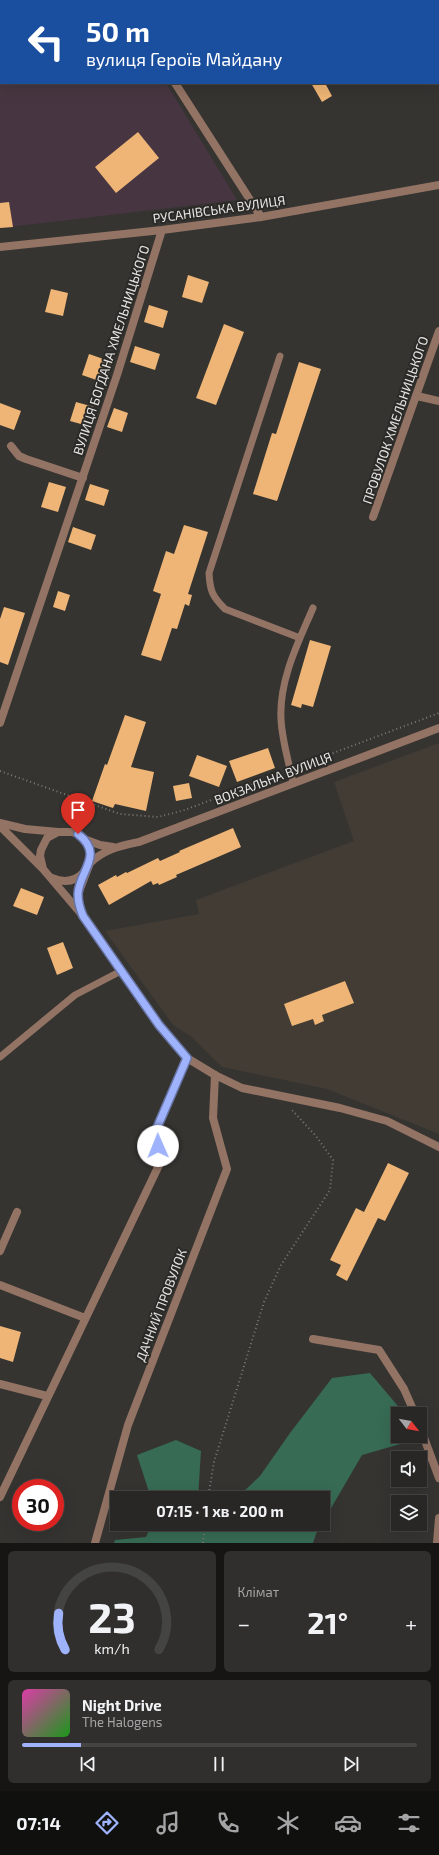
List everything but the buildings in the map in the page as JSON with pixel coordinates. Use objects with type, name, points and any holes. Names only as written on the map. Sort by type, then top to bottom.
[{"type":"street","points":[[176,84],[261,217]]},
{"type":"street","name":"РУСАНІВСЬКА ВУЛИЦЯ","points":[[0,247],[162,230],[261,217],[439,185]]},
{"type":"street","name":"ВУЛИЦЯ БОГДАНА ХМЕЛЬНИЦЬКОГО","points":[[0,723],[83,478],[162,230]]},
{"type":"street","name":"ПРОВУЛОК ХМЕЛЬНИЦЬКОГО","points":[[373,517],[439,331]]},
{"type":"street","points":[[417,396],[439,401]]},
{"type":"street","points":[[11,446],[19,456],[83,478]]},
{"type":"street","name":"ВОКЗАЛЬНА ВУЛИЦЯ","points":[[88,866],[103,852],[114,847],[139,842],[439,728]]},
{"type":"street","points":[[0,823],[25,829],[72,832],[83,838],[90,850],[88,866],[78,894],[79,905],[83,916]]},
{"type":"street","points":[[0,826],[25,849],[52,878],[83,916],[159,1025],[187,1058],[215,1075],[242,1088],[278,1094],[340,1108],[387,1121],[439,1147]]},
{"type":"street","points":[[43,869],[40,856],[41,850],[47,838],[58,832]]},
{"type":"street","name":"ВОКЗАЛЬНА ВУЛИЦЯ","points":[[83,838],[94,843],[114,847]]},
{"type":"street","points":[[52,878],[65,882],[72,881],[83,874],[88,866]]},
{"type":"street","points":[[0,1497],[47,1396],[161,1161],[156,1130],[187,1058]]},
{"type":"street","name":"ДАЧНИЙ ПРОВУЛОК","points":[[95,1543],[128,1425],[227,1168],[213,1118],[215,1075]]},
{"type":"street","points":[[0,1251],[17,1212]]},
{"type":"street","points":[[0,1285],[85,1318]]},
{"type":"street","points":[[313,1339],[379,1350],[404,1389],[412,1407]]},
{"type":"street","points":[[0,1384],[47,1396]]},
{"type":"street","points":[[426,1443],[439,1478]]},
{"type":"street","points":[[437,1543],[439,1518]]},
{"type":"lane","points":[[280,356],[245,468],[209,573],[210,589],[216,600],[225,609],[300,638]]},
{"type":"lane","points":[[293,783],[284,740],[282,700],[289,669],[313,608]]},
{"type":"lane","points":[[0,1057],[75,995],[121,971]]},
{"type":"path","points":[[0,771],[120,814],[158,817],[185,810],[439,713]]},
{"type":"path","points":[[209,1491],[214,1462],[264,1302],[281,1265],[330,1190],[333,1160],[316,1136],[278,1094]]},
{"type":"path","points":[[203,1543],[204,1531]]},
{"type":"shaded area","points":[[0,84],[167,84],[237,200],[0,228]]},
{"type":"shaded area","points":[[439,743],[439,1134],[327,1089],[222,1067],[192,1037],[173,1025],[105,931],[199,914],[196,900],[354,841],[334,782]]},
{"type":"green space","points":[[370,1373],[398,1407],[391,1407],[391,1443],[404,1443],[362,1455],[330,1510],[330,1491],[244,1491],[260,1476],[290,1433],[332,1378]]},
{"type":"green space","points":[[176,1440],[201,1451],[198,1491],[149,1491],[137,1455]]},
{"type":"green space","points":[[149,1531],[318,1531],[313,1543],[114,1543],[115,1540],[146,1537]]},
{"type":"route","points":[[78,834],[83,838],[90,850],[90,863],[81,882],[78,894],[79,905],[83,916],[159,1025],[187,1058],[156,1130],[158,1146]]}]
